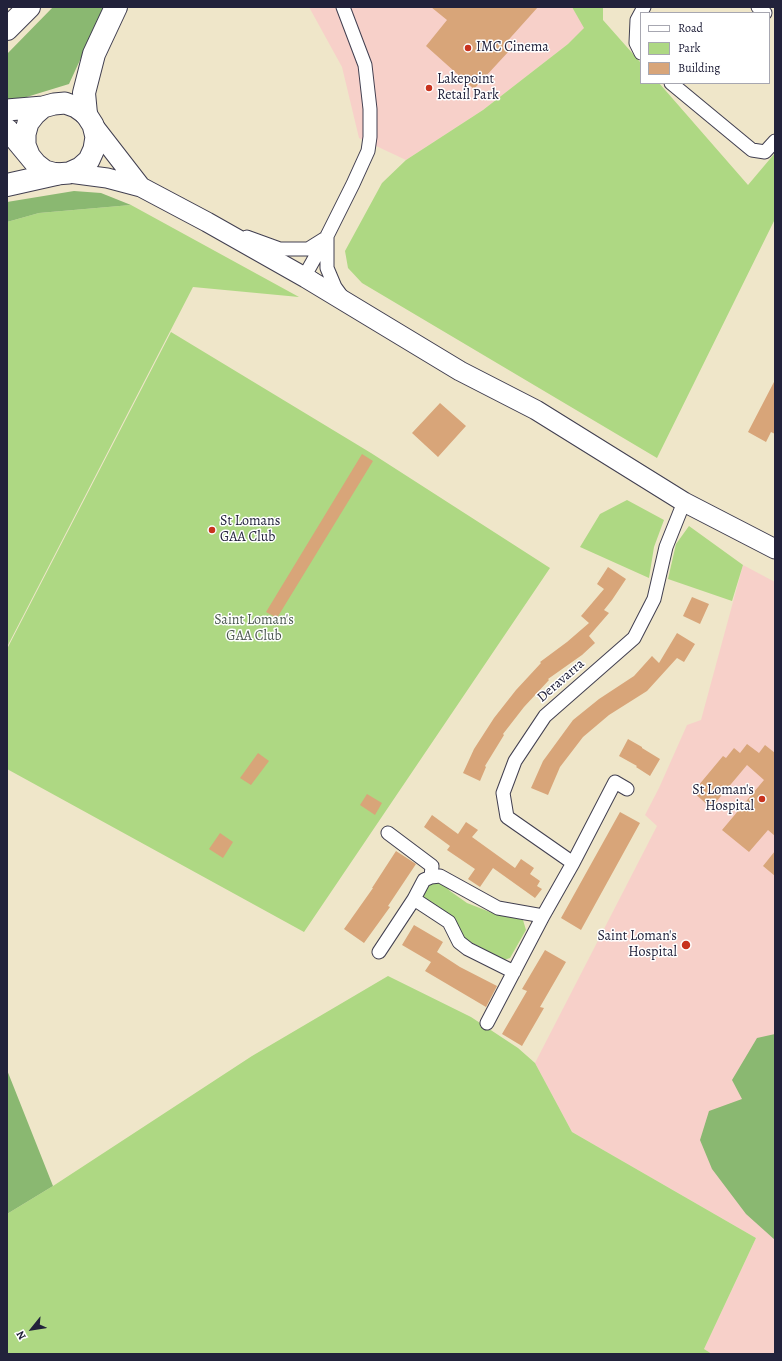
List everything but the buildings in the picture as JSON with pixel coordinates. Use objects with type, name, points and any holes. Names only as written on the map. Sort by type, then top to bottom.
[{"type":"highway","points":[[7,29],[29,7]]},
{"type":"highway","points":[[89,119],[84,93],[94,54],[116,7]]},
{"type":"highway","points":[[7,185],[62,174]]},
{"type":"main road","points":[[7,110],[43,107],[66,103],[76,107],[89,119],[96,137],[94,149],[89,160],[80,168],[62,174],[45,171],[40,168],[7,129]]},
{"type":"main road","points":[[29,155],[25,145],[25,134],[28,123],[43,107]]},
{"type":"street","points":[[338,297],[307,273],[353,184],[368,150],[370,137],[370,109],[365,65],[343,7]]},
{"type":"street","points":[[640,14],[637,20],[636,43],[640,51]]},
{"type":"street","points":[[672,84],[752,150],[765,152],[775,141]]},
{"type":"street","points":[[89,119],[141,187]]},
{"type":"street","points":[[62,174],[107,178],[141,187],[207,222],[338,297],[460,370],[536,410],[684,502],[775,549]]},
{"type":"street","points":[[207,222],[280,249],[308,249],[327,236]]},
{"type":"street","points":[[327,236],[327,268],[338,297]]},
{"type":"street","name":"Deravarra","points":[[573,864],[507,817],[503,793],[515,761],[545,716],[634,638],[654,599],[666,547],[684,502]]},
{"type":"street","points":[[487,1023],[573,864],[615,782],[627,789]]},
{"type":"street","points":[[388,833],[432,866],[431,877]]},
{"type":"street","points":[[379,952],[414,899],[424,880],[431,877],[440,876],[498,908],[544,916]]},
{"type":"street","points":[[414,899],[449,922],[459,942],[468,949],[514,972]]},
{"type":"shaded area","name":"Lakepoint Retail Park","points":[[309,7],[572,7],[585,28],[568,44],[483,110],[406,160],[359,138],[342,67]]},
{"type":"shaded area","name":"Saint Loman's Hospital","points":[[743,565],[775,582],[775,1354],[712,1354],[704,1349],[756,1238],[572,1132],[535,1063],[657,826],[645,815],[659,788],[687,725],[701,720]]},
{"type":"green space","points":[[53,7],[107,7],[92,34],[69,84],[7,103],[7,54]]},
{"type":"green space","points":[[572,7],[603,7],[603,20],[640,62],[640,84],[660,84],[748,185],[775,153],[775,219],[657,458],[362,283],[348,268],[345,251],[382,183],[406,160],[483,110],[568,44],[584,28]]},
{"type":"green space","points":[[74,191],[101,193],[131,205],[39,213],[7,222],[7,202]]},
{"type":"green space","points":[[131,205],[299,297],[193,287],[7,647],[7,222],[39,213]]},
{"type":"green space","name":"Saint Loman's GAA Club","points":[[171,332],[371,453],[550,568],[304,932],[7,769],[7,649]]},
{"type":"green space","points":[[627,500],[664,520],[654,547],[649,578],[580,547],[600,514]]},
{"type":"green space","points":[[689,526],[743,565],[732,601],[668,579],[676,544]]},
{"type":"green space","points":[[435,881],[442,882],[450,891],[467,903],[495,914],[523,920],[526,930],[510,958],[504,960],[463,938],[426,902],[423,895],[428,887]]},
{"type":"green space","points":[[388,976],[471,1017],[518,1048],[535,1063],[572,1132],[756,1238],[704,1349],[712,1354],[7,1354],[7,1214],[53,1186],[252,1056]]},
{"type":"green space","points":[[775,1034],[775,1240],[746,1214],[712,1169],[700,1140],[709,1111],[742,1099],[732,1080],[757,1038]]},
{"type":"green space","points":[[7,1070],[53,1186],[7,1214]]},
{"type":"place","name":"IMC Cinema","points":[[468,48]]},
{"type":"place","name":"Lakepoint Retail Park","points":[[429,88]]},
{"type":"place","name":"St Lomans GAA Club","points":[[212,530]]},
{"type":"place","name":"St Loman's Hospital","points":[[762,799]]},
{"type":"place","name":"Saint Loman's Hospital","points":[[686,945]]}]
